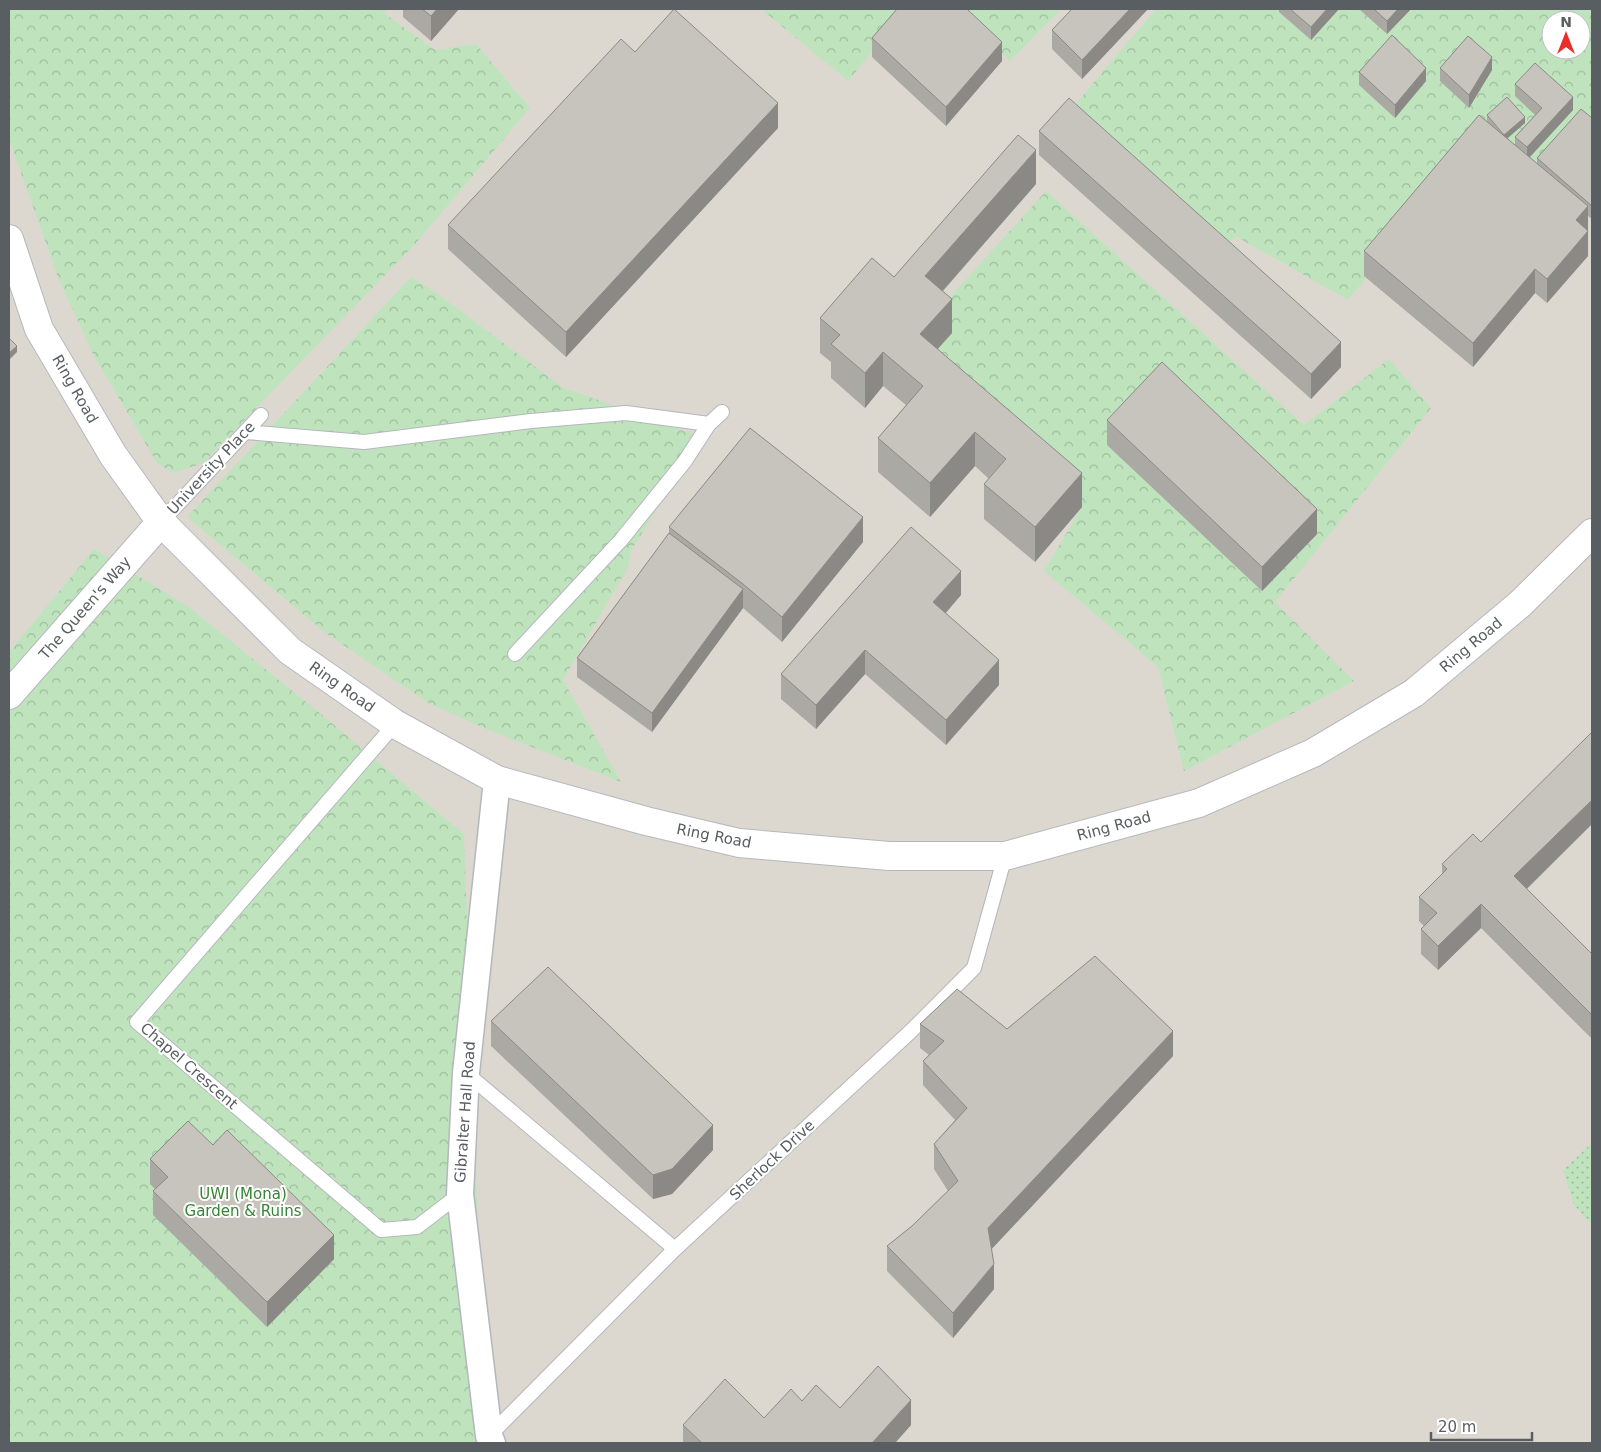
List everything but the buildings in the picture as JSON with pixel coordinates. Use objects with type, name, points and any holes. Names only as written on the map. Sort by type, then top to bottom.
[{"type":"street","name":"Ring Road","points":[[9,239],[39,328],[113,455],[161,522],[290,651],[395,724],[497,780],[646,821],[739,843],[889,856],[1005,856],[1200,803],[1313,753],[1414,693],[1520,604],[1592,533]]},
{"type":"street","name":"The Queen's Way","points":[[9,694],[161,522]]},
{"type":"street","name":"Gibralter Hall Road","points":[[490,1440],[460,1194],[466,1072],[497,780]]},
{"type":"lane","points":[[516,654],[621,540],[685,461],[709,424],[722,412]]},
{"type":"lane","points":[[246,432],[364,442],[531,421],[626,413],[709,424]]},
{"type":"lane","name":"University Place","points":[[161,522],[261,415]]},
{"type":"lane","name":"Chapel Crescent","points":[[395,724],[137,1022],[381,1230],[417,1227],[460,1194]]},
{"type":"lane","name":"Sherlock Drive","points":[[490,1440],[675,1249],[910,1032],[974,968],[1005,856]]},
{"type":"lane","points":[[466,1072],[675,1249]]},
{"type":"shaded area","points":[[9,9],[1592,9],[1592,1443],[9,1443]]},
{"type":"green space","points":[[9,9],[388,9],[384,13],[435,50],[476,44],[530,108],[416,243],[203,463],[173,473],[157,463],[93,354],[59,280],[9,139]]},
{"type":"green space","points":[[761,9],[907,9],[848,81]]},
{"type":"green space","points":[[954,9],[1061,9],[1010,61]]},
{"type":"green space","points":[[1156,9],[1592,9],[1592,184],[1479,140],[1348,300],[1237,237],[1220,247],[1068,113]]},
{"type":"green space","points":[[1046,191],[1304,425],[1389,359],[1431,408],[1275,602],[1354,681],[1184,771],[1158,667],[1044,571],[1082,507],[927,360],[951,333],[932,317]]},
{"type":"green space","points":[[411,277],[438,294],[562,387],[701,437],[631,551],[628,567],[563,680],[621,782],[486,729],[430,704],[327,634],[187,517]]},
{"type":"green space","name":"UWI (Mona) Garden & Ruins","points":[[94,549],[189,607],[464,834],[478,1231],[475,1443],[9,1443],[9,652]]},
{"type":"green space","points":[[1592,1143],[1592,1225],[1574,1205],[1563,1170]]}]
